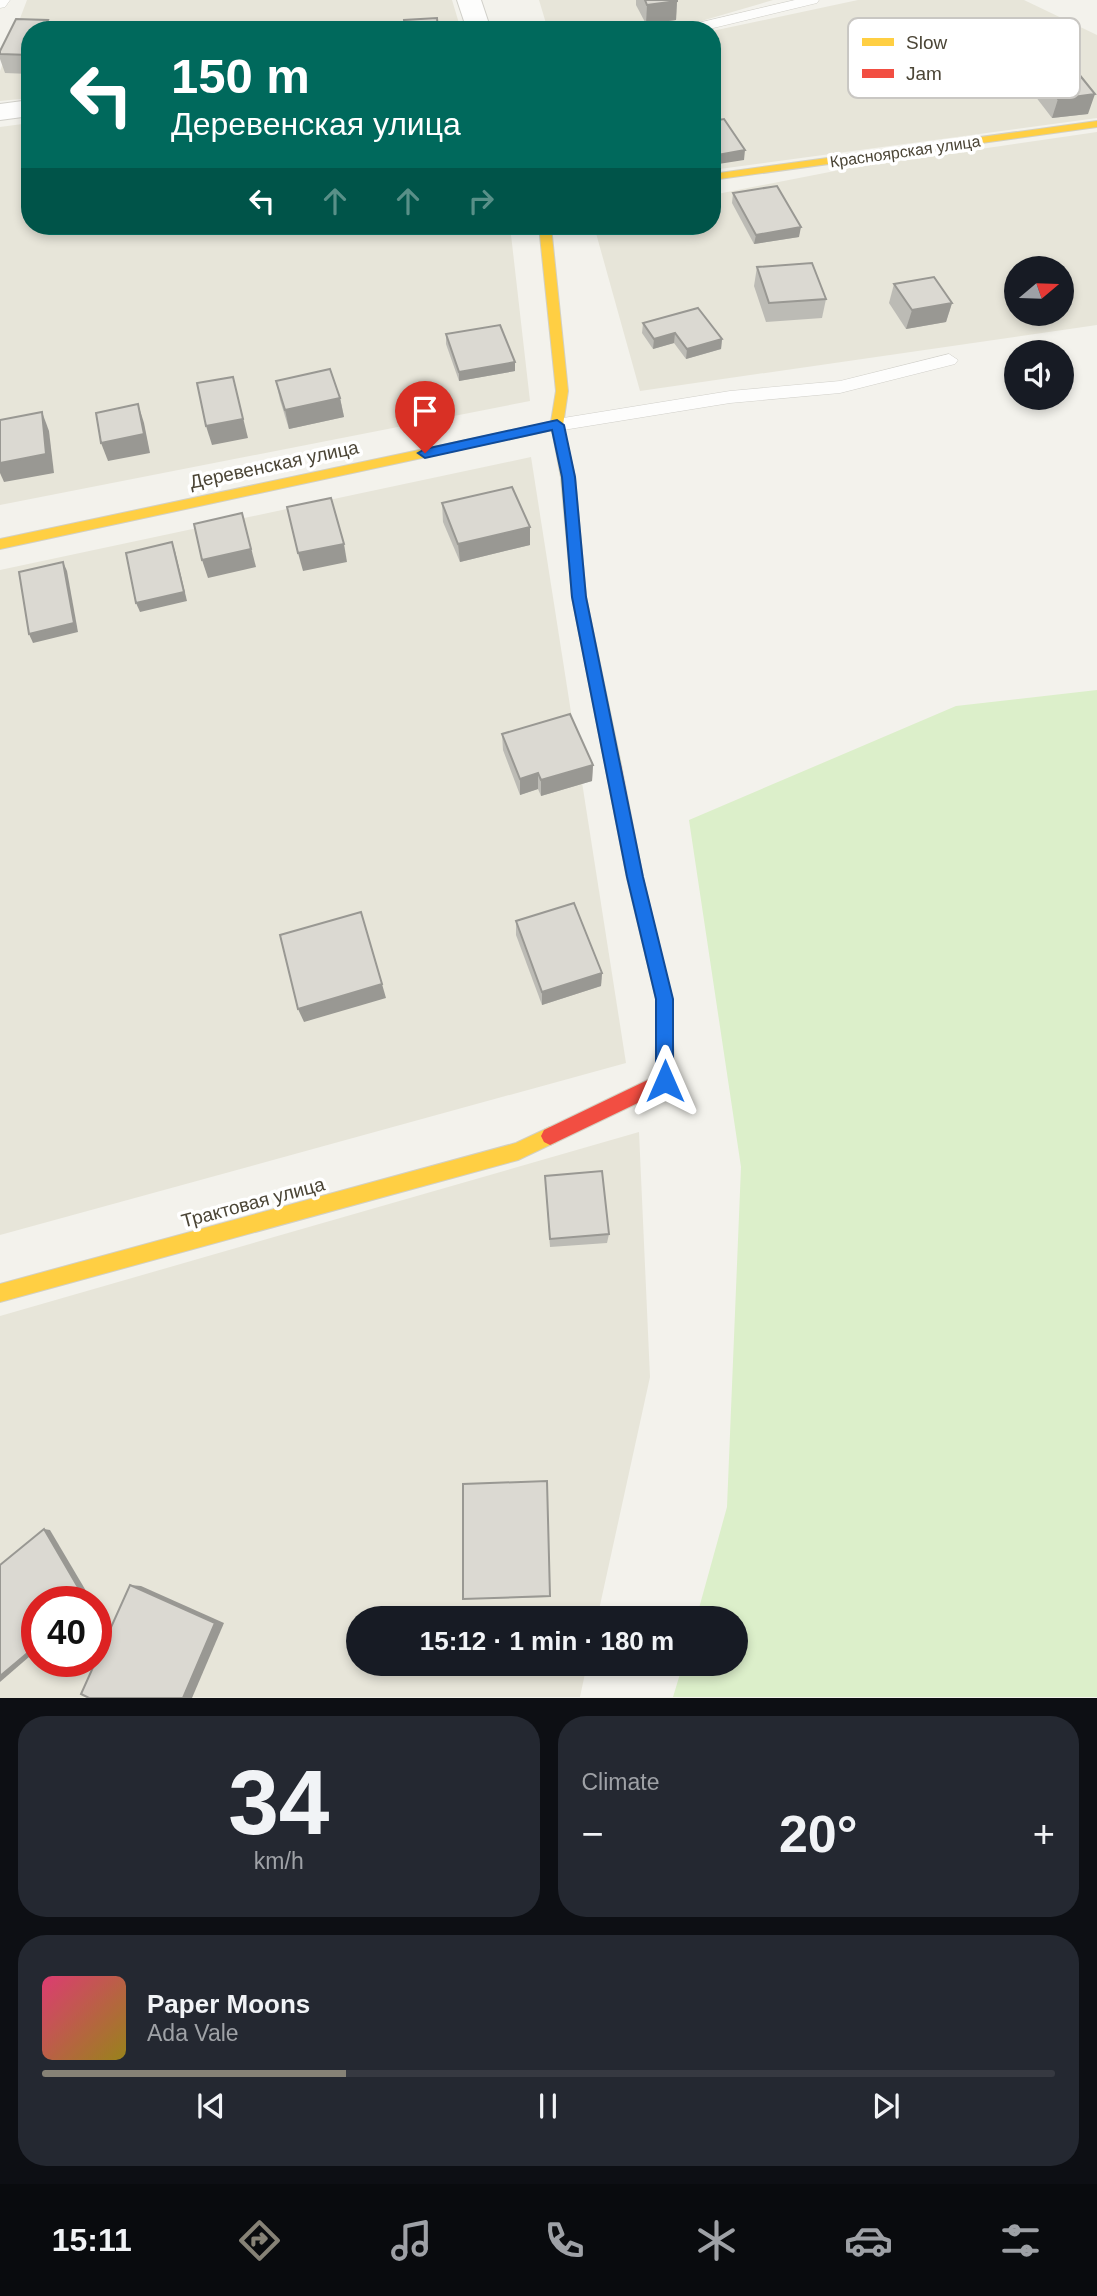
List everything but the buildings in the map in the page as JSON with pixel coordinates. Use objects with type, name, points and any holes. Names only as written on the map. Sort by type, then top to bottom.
[{"type":"street","points":[[469,0],[477,21]]},
{"type":"street","points":[[0,112],[21,109]]},
{"type":"street","name":"Красноярская улица","points":[[721,176],[1097,124]]},
{"type":"street","points":[[546,235],[562,391],[557,425]]},
{"type":"street","name":"Деревенская улица","points":[[0,544],[557,425]]},
{"type":"street","name":"Трактовая улица","points":[[0,1293],[518,1151],[665,1081],[664,999],[635,877],[579,597],[568,477],[557,425]]},
{"type":"lane","points":[[721,22],[810,0]]},
{"type":"lane","points":[[557,425],[730,397],[840,387],[949,360]]},
{"type":"shaded area","points":[[27,0],[452,0],[458,21],[21,21],[21,99],[0,101],[0,71]]},
{"type":"shaded area","points":[[539,0],[773,0],[701,21],[545,21]]},
{"type":"shaded area","points":[[858,0],[1024,0],[1062,18],[848,18],[848,98],[1080,98],[1080,27],[1097,35],[1097,118],[721,169],[721,29]]},
{"type":"shaded area","points":[[21,124],[21,235],[511,235],[530,401],[0,505],[0,127]]},
{"type":"shaded area","points":[[1097,132],[1097,325],[640,391],[597,235],[721,235],[721,193],[850,168]]},
{"type":"shaded area","points":[[531,457],[626,1063],[0,1235],[0,570]]},
{"type":"shaded area","points":[[639,1132],[650,1377],[600,1606],[346,1606],[346,1676],[584,1676],[580,1697],[0,1698],[0,1316]]},
{"type":"green space","points":[[1097,690],[1097,1697],[673,1697],[679,1676],[748,1676],[748,1606],[700,1606],[727,1507],[741,1167],[689,820],[956,706]]},
{"type":"traffic: slow","points":[[721,176],[1097,124]]},
{"type":"traffic: slow","points":[[546,235],[562,391],[557,425],[568,477],[579,597],[613,765]]},
{"type":"traffic: slow","points":[[0,544],[557,425]]},
{"type":"traffic: slow","points":[[0,1293],[518,1151],[550,1136]]},
{"type":"traffic: jam","points":[[550,1136],[665,1081],[664,999],[635,878],[613,765]]},
{"type":"route","points":[[425,453],[557,425],[568,477],[579,597],[635,877],[664,999],[665,1081]]}]
